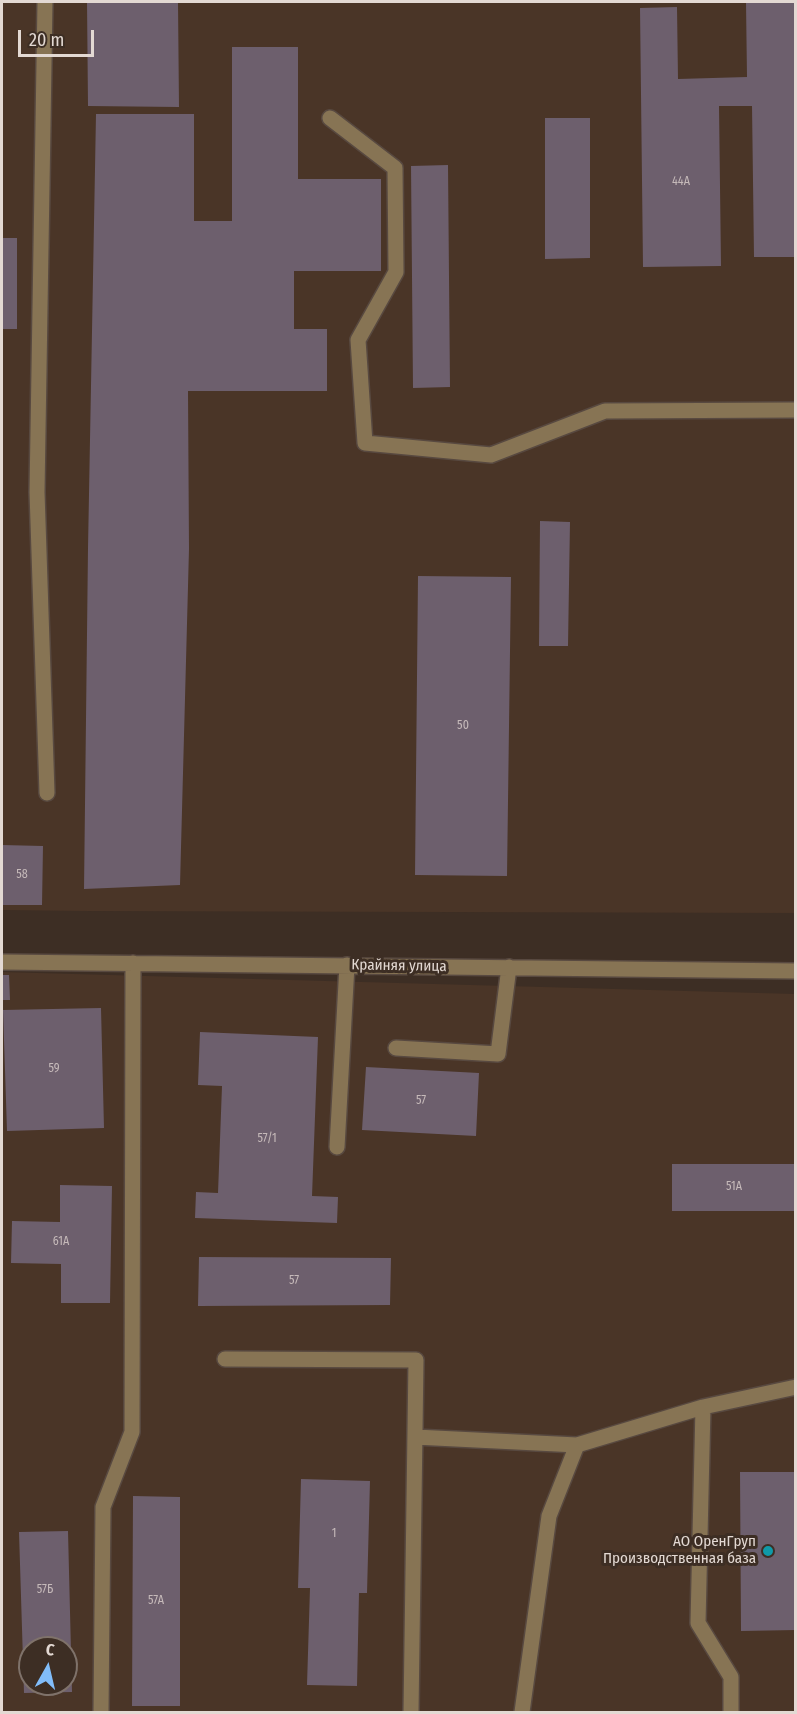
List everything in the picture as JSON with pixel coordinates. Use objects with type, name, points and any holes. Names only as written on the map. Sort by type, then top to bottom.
[{"type":"street","points":[[45,2],[37,492],[47,793]]},
{"type":"street","points":[[330,118],[395,168],[396,272],[358,340],[365,443],[491,455],[605,411],[795,410]]},
{"type":"street","name":"Крайняя улица","points":[[2,962],[795,971]]},
{"type":"street","points":[[101,1713],[103,1507],[132,1432],[133,963]]},
{"type":"street","points":[[337,1147],[347,965]]},
{"type":"street","points":[[396,1048],[498,1054],[508,967]]},
{"type":"street","points":[[225,1359],[416,1360],[411,1713]]},
{"type":"street","points":[[415,1437],[578,1444],[703,1407],[795,1387]]},
{"type":"street","points":[[703,1407],[698,1623],[732,1677],[731,1713]]},
{"type":"street","points":[[522,1713],[549,1516],[578,1444]]},
{"type":"shaded area","points":[[2,2],[795,2],[795,913],[2,910]]},
{"type":"shaded area","points":[[2,972],[795,994],[795,1712],[2,1712]]},
{"type":"building","points":[[87,2],[178,2],[179,107],[88,106]]},
{"type":"building","points":[[796,2],[796,257],[754,257],[752,106],[719,106],[721,266],[643,267],[640,8],[677,7],[678,79],[747,77],[746,3]]},
{"type":"building","points":[[232,47],[298,47],[298,179],[381,179],[381,271],[294,271],[294,329],[327,329],[327,391],[188,391],[189,549],[180,885],[84,889],[96,114],[194,114],[194,221],[232,221]]},
{"type":"building","points":[[545,118],[590,118],[590,258],[545,259]]},
{"type":"building","points":[[448,165],[450,387],[413,388],[411,166]]},
{"type":"building","points":[[2,238],[17,238],[17,329],[2,329]]},
{"type":"building","points":[[540,521],[570,522],[568,646],[539,646]]},
{"type":"building","points":[[418,576],[511,577],[507,876],[415,875]]},
{"type":"building","points":[[2,845],[43,846],[42,905],[2,905]]},
{"type":"building","points":[[2,975],[9,975],[10,1000],[2,1000]]},
{"type":"building","points":[[101,1008],[104,1128],[7,1131],[3,1010]]},
{"type":"building","points":[[200,1032],[318,1037],[312,1196],[338,1197],[337,1223],[195,1218],[196,1192],[218,1193],[222,1086],[198,1085]]},
{"type":"building","points":[[366,1067],[479,1073],[476,1136],[362,1130]]},
{"type":"building","points":[[672,1164],[796,1164],[796,1211],[672,1211]]},
{"type":"building","points":[[60,1185],[112,1186],[110,1303],[61,1303],[61,1264],[11,1263],[12,1221],[60,1222]]},
{"type":"building","points":[[199,1257],[391,1258],[390,1305],[198,1306]]},
{"type":"building","name":"АО ОренГруп Производственная база","points":[[740,1472],[796,1472],[796,1630],[741,1631]]},
{"type":"building","points":[[301,1479],[370,1481],[367,1593],[359,1593],[357,1686],[307,1685],[310,1588],[298,1588]]},
{"type":"building","points":[[133,1496],[180,1497],[180,1706],[132,1706]]},
{"type":"building","points":[[68,1531],[71,1636],[22,1636],[19,1532]]},
{"type":"place","name":"АО ОренГруп Производственная база","points":[[768,1551]]}]
